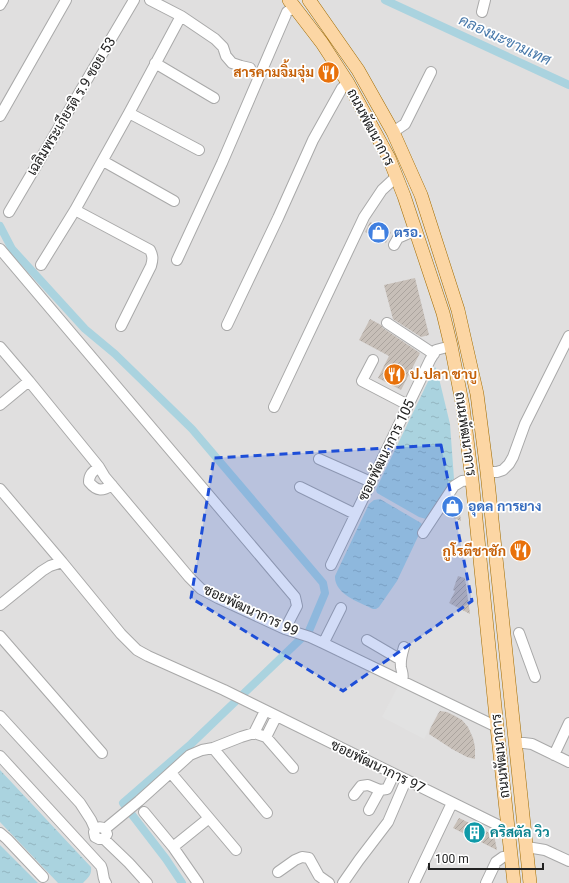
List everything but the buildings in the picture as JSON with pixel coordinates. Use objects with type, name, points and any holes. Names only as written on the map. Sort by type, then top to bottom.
[{"type":"main road","name":"ถนนพัฒนาการ","points":[[309,0],[358,70],[393,132],[421,195],[458,310],[476,394],[487,472],[530,883]]},
{"type":"main road","name":"ถนนพัฒนาการ","points":[[291,3],[322,43],[348,83],[389,158],[416,230],[443,313],[463,407],[514,883]]},
{"type":"street","points":[[0,6],[3,0]]},
{"type":"street","points":[[0,116],[66,0]]},
{"type":"street","name":"เฉลิมพระเกียรติ ร.9 ซอย 53","points":[[9,212],[134,0]]},
{"type":"street","points":[[150,0],[181,16],[215,39],[223,47],[226,56],[232,63],[250,68]]},
{"type":"street","points":[[482,12],[486,0]]},
{"type":"street","points":[[177,260],[222,163],[291,3]]},
{"type":"street","points":[[42,265],[75,210],[181,16]]},
{"type":"street","points":[[155,63],[214,98]]},
{"type":"street","points":[[393,132],[405,124],[431,72]]},
{"type":"street","points":[[227,325],[313,140],[342,88],[348,83]]},
{"type":"street","points":[[129,113],[199,150]]},
{"type":"street","points":[[102,161],[174,201]]},
{"type":"street","points":[[274,407],[364,217],[382,190],[396,177]]},
{"type":"street","points":[[75,210],[150,250],[152,254],[153,258],[151,266],[121,326]]},
{"type":"street","points":[[394,245],[398,238],[416,230]]},
{"type":"street","points":[[0,248],[295,597],[297,606],[285,629]]},
{"type":"street","points":[[387,323],[434,354],[436,350],[451,346]]},
{"type":"street","points":[[487,472],[497,472],[503,470],[509,464],[525,424],[569,336]]},
{"type":"street","name":"ซอยพัฒนาการ 99","points":[[0,347],[188,577],[201,589],[285,629],[323,643],[497,727]]},
{"type":"street","name":"ซอยพัฒนาการ 105","points":[[331,565],[434,354]]},
{"type":"street","points":[[373,360],[362,382],[408,405]]},
{"type":"street","points":[[0,405],[29,382]]},
{"type":"street","points":[[319,459],[371,482]]},
{"type":"street","points":[[99,467],[92,472],[89,482],[98,490],[105,490],[112,485]]},
{"type":"street","points":[[423,533],[454,486],[462,480],[472,480]]},
{"type":"street","points":[[300,487],[355,514]]},
{"type":"street","name":"ซอยพัฒนาการ 97","points":[[0,489],[121,634],[137,650],[224,690],[508,830]]},
{"type":"street","points":[[0,605],[42,571],[50,566],[62,562]]},
{"type":"street","points":[[323,643],[341,608]]},
{"type":"street","points":[[519,633],[534,676]]},
{"type":"street","points":[[0,636],[102,754]]},
{"type":"street","points":[[366,640],[401,660]]},
{"type":"street","points":[[402,681],[404,676],[401,668],[401,660],[404,647]]},
{"type":"street","points":[[254,733],[265,711]]},
{"type":"street","points":[[0,716],[80,803],[91,820],[104,830],[129,863],[147,883]]},
{"type":"street","points":[[266,737],[276,716]]},
{"type":"street","points":[[554,754],[569,723]]},
{"type":"street","points":[[104,830],[190,755],[202,750],[213,748],[254,733],[266,737],[293,768]]},
{"type":"street","points":[[515,743],[532,744],[569,762]]},
{"type":"street","points":[[213,748],[267,813]]},
{"type":"street","points":[[0,756],[102,866],[103,878],[106,883]]},
{"type":"street","points":[[171,773],[236,850]]},
{"type":"street","points":[[354,795],[361,786],[368,785],[380,790],[387,789],[394,774]]},
{"type":"street","points":[[343,883],[388,822],[406,780]]},
{"type":"street","points":[[369,810],[380,790]]},
{"type":"street","points":[[414,883],[452,803]]},
{"type":"street","points":[[144,812],[173,847],[198,883]]},
{"type":"street","points":[[173,847],[209,818]]},
{"type":"street","points":[[0,833],[44,877]]},
{"type":"street","points":[[527,847],[545,850],[569,861]]},
{"type":"street","points":[[486,883],[496,862],[502,857],[512,855]]},
{"type":"street","points":[[278,872],[295,860],[302,857],[309,858],[319,876],[329,883]]},
{"type":"highlighted area","points":[[441,445],[472,601],[343,691],[191,598],[214,458]]},
{"type":"shaded area","points":[[0,0],[569,0],[569,883],[0,883]]},
{"type":"shaded area","points":[[399,684],[441,706],[424,739],[382,717]]},
{"type":"water","points":[[435,367],[450,424],[454,479],[430,517],[426,519],[419,517],[377,493],[376,490]]},
{"type":"water","points":[[380,499],[421,523],[423,526],[397,581],[379,607],[373,609],[343,593],[336,582],[335,576],[369,504],[374,500]]},
{"type":"water","points":[[0,770],[91,867],[88,878],[83,883],[58,883],[0,822]]},
{"type":"water","points":[[0,845],[38,883],[0,883]]},
{"type":"waterway","name":"คลองมะขามเทศ","points":[[385,0],[569,85]]},
{"type":"waterway","points":[[0,226],[12,249],[85,329],[115,354],[192,429],[323,583],[325,593],[309,631],[191,744],[123,803],[166,859],[182,883]]},
{"type":"place","name":"สารคามจิ้มจุ่ม","points":[[329,72]]},
{"type":"place","name":"ตรอ.","points":[[378,232]]},
{"type":"place","name":"ป.ปลา ชาบู","points":[[394,374]]},
{"type":"place","name":"อุดล การยาง","points":[[452,506]]},
{"type":"place","name":"กูโรตีชาชัก","points":[[521,551]]},
{"type":"place","name":"คริสตัล วิว","points":[[474,832]]}]
